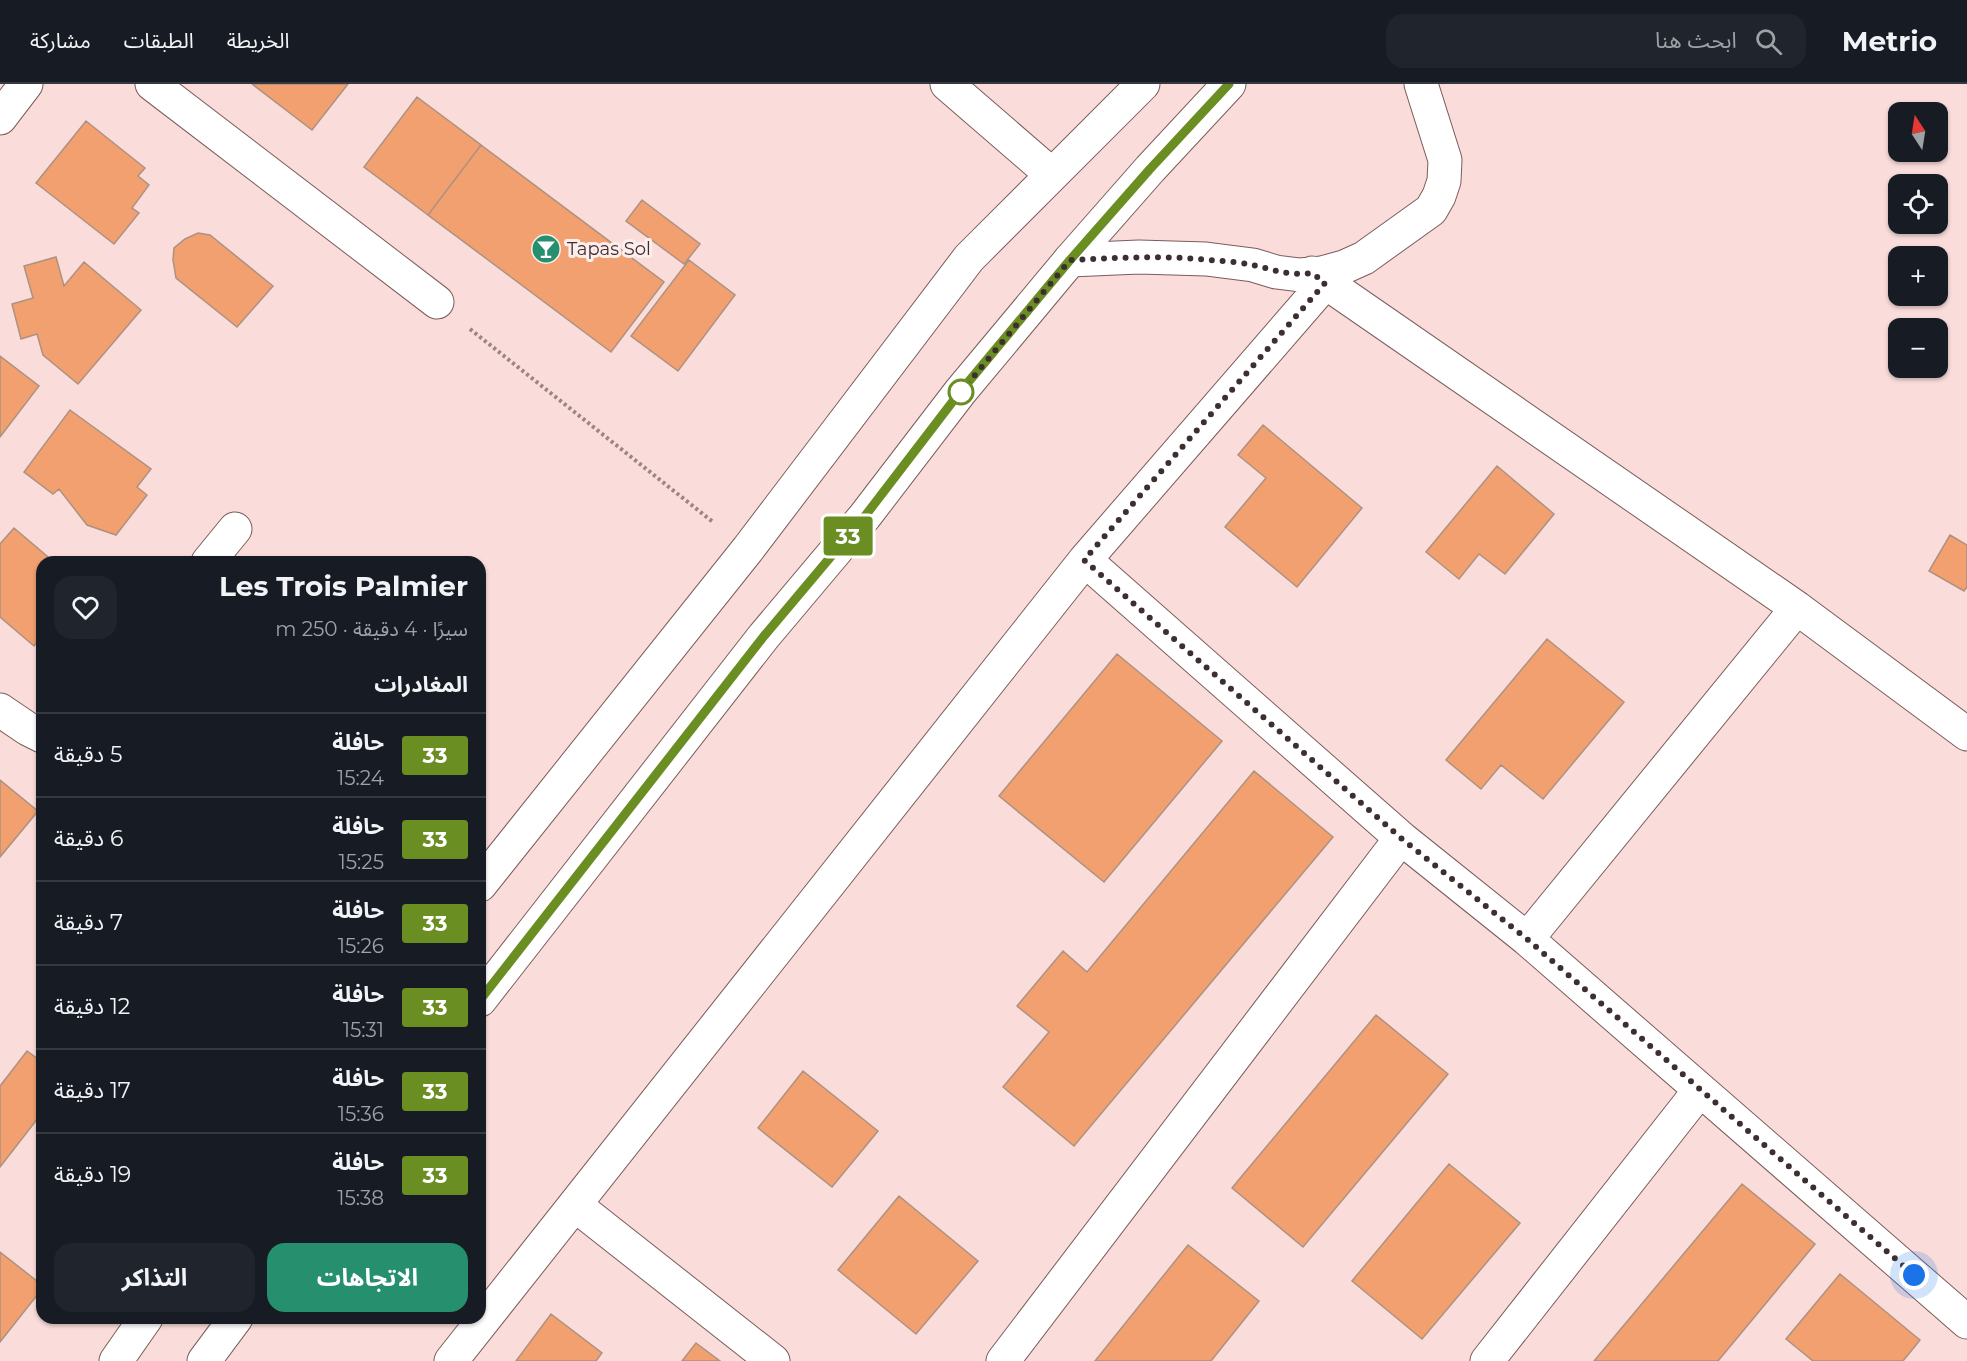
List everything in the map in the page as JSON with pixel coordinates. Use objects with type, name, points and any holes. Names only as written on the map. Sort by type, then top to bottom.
[{"type":"street","points":[[0,118],[26,84]]},
{"type":"street","points":[[152,84],[437,302]]},
{"type":"street","points":[[947,84],[1052,174]]},
{"type":"street","points":[[486,877],[747,549],[969,258],[1143,84]]},
{"type":"street","points":[[486,992],[764,636],[865,516],[960,392],[1070,260],[1229,84]]},
{"type":"street","points":[[486,1317],[1084,560],[1318,278],[1364,258],[1431,210],[1444,181],[1445,160],[1421,84]]},
{"type":"street","points":[[1070,260],[1138,257],[1206,259],[1253,265],[1276,272],[1318,278],[1797,608],[1967,734]]},
{"type":"street","points":[[213,556],[235,529]]},
{"type":"street","points":[[1084,560],[1401,838],[1527,939],[1967,1322]]},
{"type":"street","points":[[1527,939],[1797,608]]},
{"type":"street","points":[[0,710],[36,733]]},
{"type":"street","points":[[1003,1361],[1401,838]]},
{"type":"street","points":[[1487,1361],[1700,1090]]},
{"type":"street","points":[[575,1205],[773,1361]]},
{"type":"street","points":[[116,1361],[142,1324]]},
{"type":"street","points":[[204,1361],[232,1324]]},
{"type":"street","points":[[451,1361],[480,1324]]},
{"type":"path","points":[[437,302],[747,549]]},
{"type":"building","points":[[252,84],[348,84],[312,130]]},
{"type":"building","points":[[417,97],[481,145],[428,215],[364,167]]},
{"type":"building","points":[[86,121],[145,168],[138,176],[149,185],[132,208],[139,213],[114,244],[36,183]]},
{"type":"building","name":"Tapas Sol","points":[[481,145],[664,282],[611,352],[428,215]]},
{"type":"building","points":[[642,200],[700,244],[684,264],[626,221]]},
{"type":"building","points":[[198,233],[210,235],[273,286],[237,327],[176,278],[174,248],[185,239]]},
{"type":"building","points":[[56,257],[64,286],[84,262],[141,310],[78,384],[43,355],[37,334],[21,339],[12,304],[33,298],[24,266]]},
{"type":"building","points":[[689,260],[735,295],[678,371],[631,336]]},
{"type":"building","points":[[0,356],[39,386],[0,437]]},
{"type":"building","points":[[70,410],[151,469],[137,487],[147,495],[116,535],[87,525],[59,489],[53,494],[24,472]]},
{"type":"building","points":[[1263,425],[1362,508],[1297,587],[1225,527],[1266,478],[1238,455]]},
{"type":"building","points":[[1497,466],[1554,514],[1505,574],[1479,554],[1459,579],[1426,552]]},
{"type":"building","points":[[14,528],[47,556],[36,556],[36,644],[34,646],[0,617],[0,544]]},
{"type":"building","points":[[1950,535],[1967,545],[1967,587],[1964,591],[1929,571]]},
{"type":"building","points":[[1547,639],[1624,702],[1543,799],[1501,765],[1481,789],[1446,760]]},
{"type":"building","points":[[1117,654],[1222,741],[1104,882],[999,796]]},
{"type":"building","points":[[1254,771],[1333,837],[1074,1146],[1003,1087],[1049,1032],[1017,1006],[1063,951],[1087,972]]},
{"type":"building","points":[[0,780],[36,809],[36,813],[0,857]]},
{"type":"building","points":[[1376,1015],[1448,1074],[1303,1247],[1232,1188]]},
{"type":"building","points":[[27,1051],[36,1058],[36,1121],[0,1167],[0,1086]]},
{"type":"building","points":[[803,1071],[878,1131],[832,1187],[758,1128]]},
{"type":"building","points":[[1449,1164],[1520,1223],[1422,1339],[1352,1281]]},
{"type":"building","points":[[1742,1184],[1815,1244],[1718,1361],[1594,1361]]},
{"type":"building","points":[[899,1196],[978,1261],[916,1334],[838,1270]]},
{"type":"building","points":[[1188,1245],[1259,1301],[1211,1361],[1095,1361]]},
{"type":"building","points":[[0,1252],[36,1280],[36,1297],[0,1342]]},
{"type":"building","points":[[1840,1274],[1920,1340],[1903,1361],[1813,1361],[1786,1339]]},
{"type":"building","points":[[551,1314],[602,1353],[596,1361],[516,1361]]},
{"type":"building","points":[[696,1343],[720,1361],[682,1361]]},
{"type":"bus line","name":"33","points":[[486,992],[764,636],[865,516],[960,392],[1070,260],[1229,84]]},
{"type":"place","name":"Tapas Sol","points":[[546,249]]},
{"type":"route","points":[[961,392],[1070,260],[1138,257],[1206,259],[1253,265],[1276,272],[1300,275],[1312,273],[1325,283],[1084,560],[1401,838],[1527,939],[1914,1275]]}]
